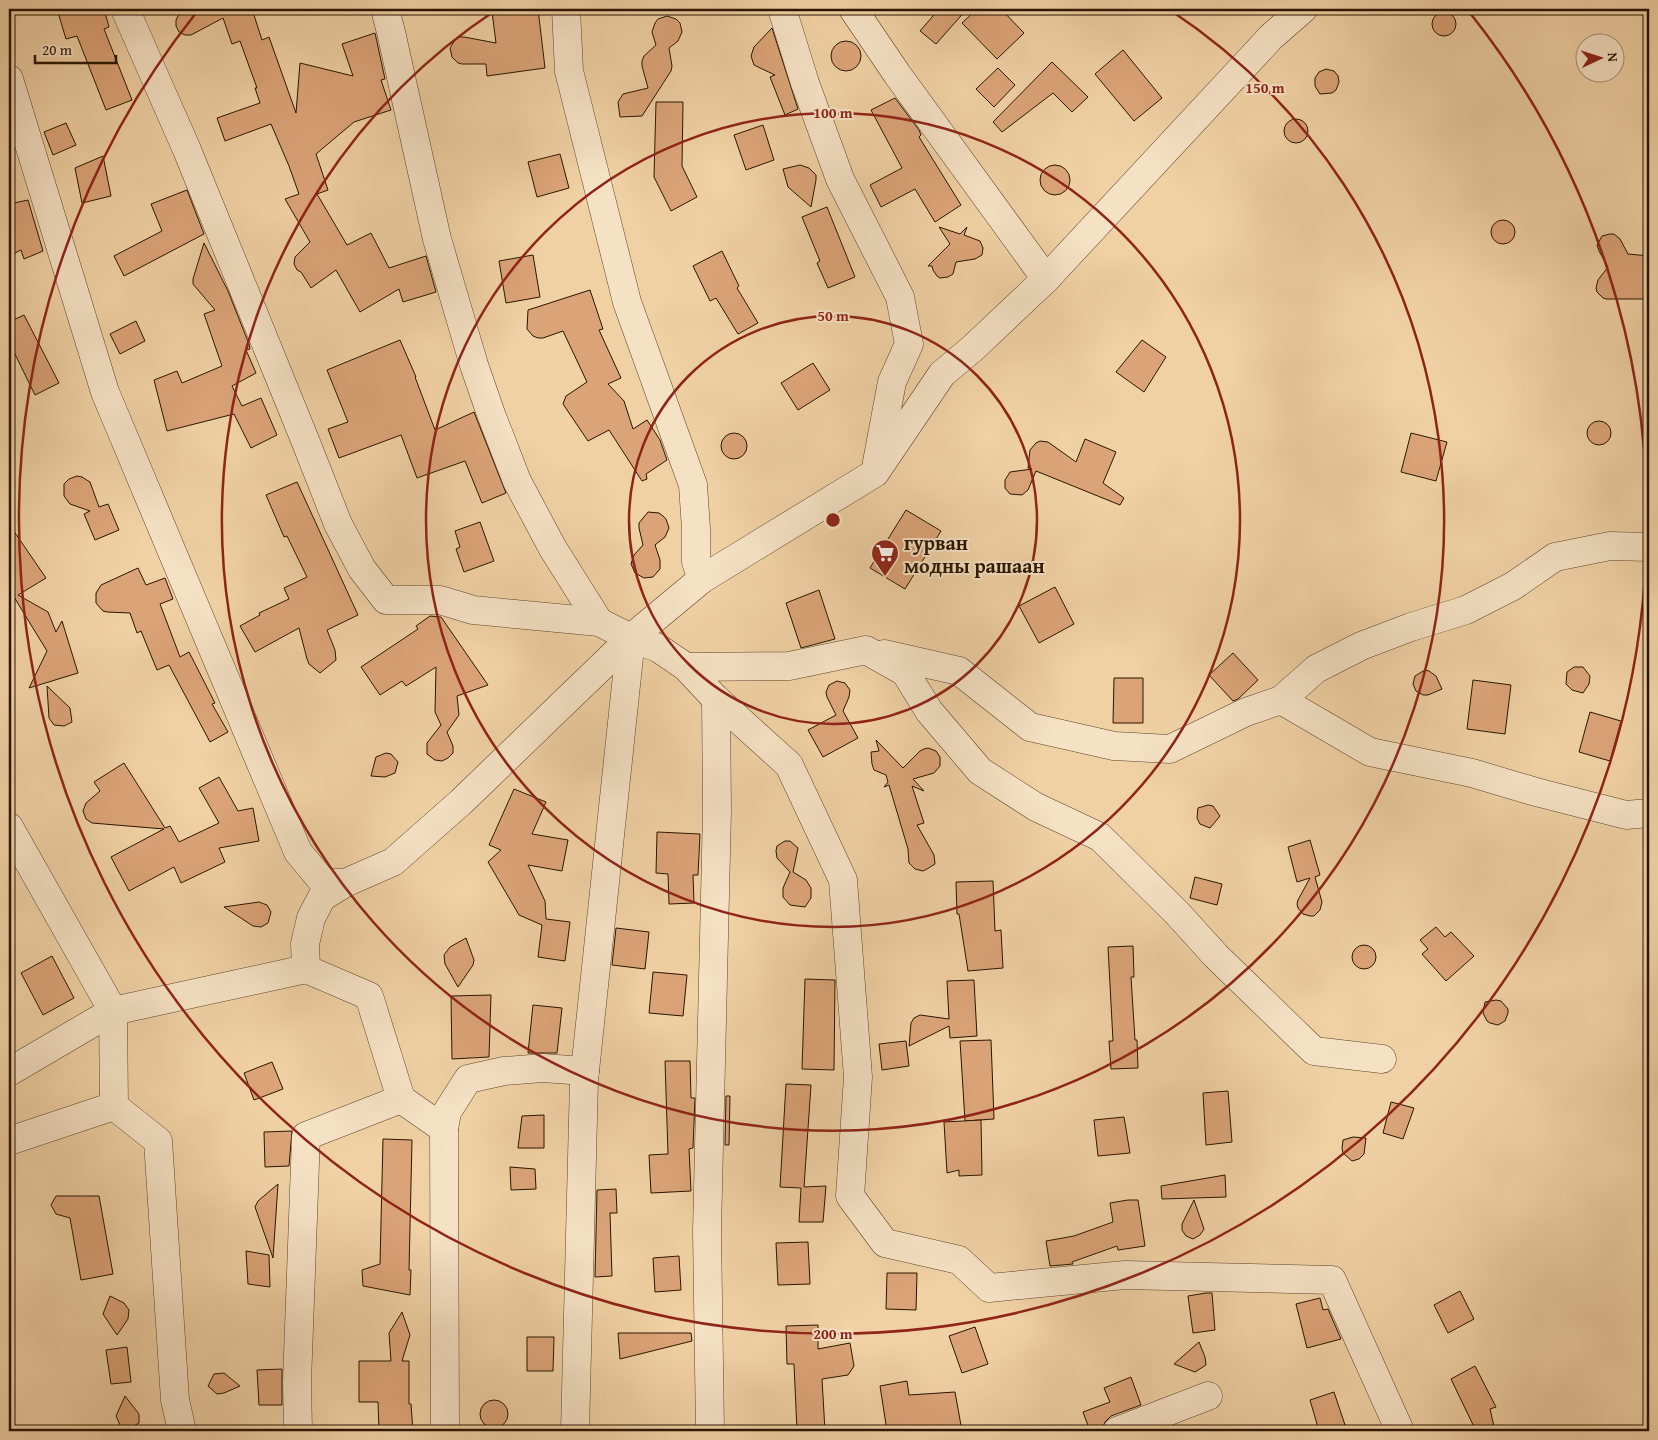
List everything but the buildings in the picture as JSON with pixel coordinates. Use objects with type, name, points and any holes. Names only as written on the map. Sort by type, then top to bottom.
[{"type":"street","points":[[125,9],[198,177],[338,524],[362,569],[386,600],[440,600],[472,610],[600,622],[631,638],[658,648],[686,667],[716,699],[789,765],[843,880],[858,1077],[850,1196],[885,1243],[959,1260],[990,1288],[1125,1275],[1332,1280],[1400,1431]]},
{"type":"street","points":[[385,9],[436,239],[488,406],[517,481],[552,546],[600,622]]},
{"type":"street","points":[[566,9],[569,71],[626,302],[693,485],[696,562],[702,579]]},
{"type":"street","points":[[782,9],[805,83],[840,178],[900,298],[909,344],[892,382],[875,473]]},
{"type":"street","points":[[853,9],[897,74],[1046,279]]},
{"type":"street","points":[[306,969],[305,944],[311,918],[322,897],[346,883],[392,862],[460,802],[631,638],[702,579],[875,473],[942,374],[973,348],[1046,279],[1271,37],[1303,9]]},
{"type":"street","points":[[9,79],[105,392],[298,852],[323,882],[346,883]]},
{"type":"street","points":[[686,667],[788,666],[866,650],[959,671],[1030,727],[1114,746],[1170,749],[1246,712],[1281,700],[1316,669],[1361,646],[1411,627],[1466,610],[1513,586],[1554,557],[1610,546],[1649,548]]},
{"type":"street","points":[[576,1431],[586,1071],[631,638]]},
{"type":"street","points":[[866,650],[905,672],[929,711],[980,772],[1036,807],[1100,837],[1178,913],[1216,956],[1314,1051],[1382,1059]]},
{"type":"street","points":[[710,1431],[707,1230],[717,821],[716,699]]},
{"type":"street","points":[[1281,700],[1370,752],[1472,773],[1626,815],[1649,814]]},
{"type":"street","points":[[9,827],[113,1011],[114,1106]]},
{"type":"street","points":[[9,1072],[113,1011],[306,969],[369,996],[401,1098],[444,1129]]},
{"type":"street","points":[[445,1431],[444,1129],[447,1112],[468,1079],[504,1071],[533,1069],[586,1071]]},
{"type":"street","points":[[298,1431],[297,1382],[306,1136],[401,1098]]},
{"type":"street","points":[[9,1141],[114,1106]]},
{"type":"street","points":[[114,1106],[158,1141],[175,1400],[182,1431]]},
{"type":"street","points":[[1117,1431],[1208,1396]]},
{"type":"place","name":"гурван модны рашаан","points":[[885,577]]}]
